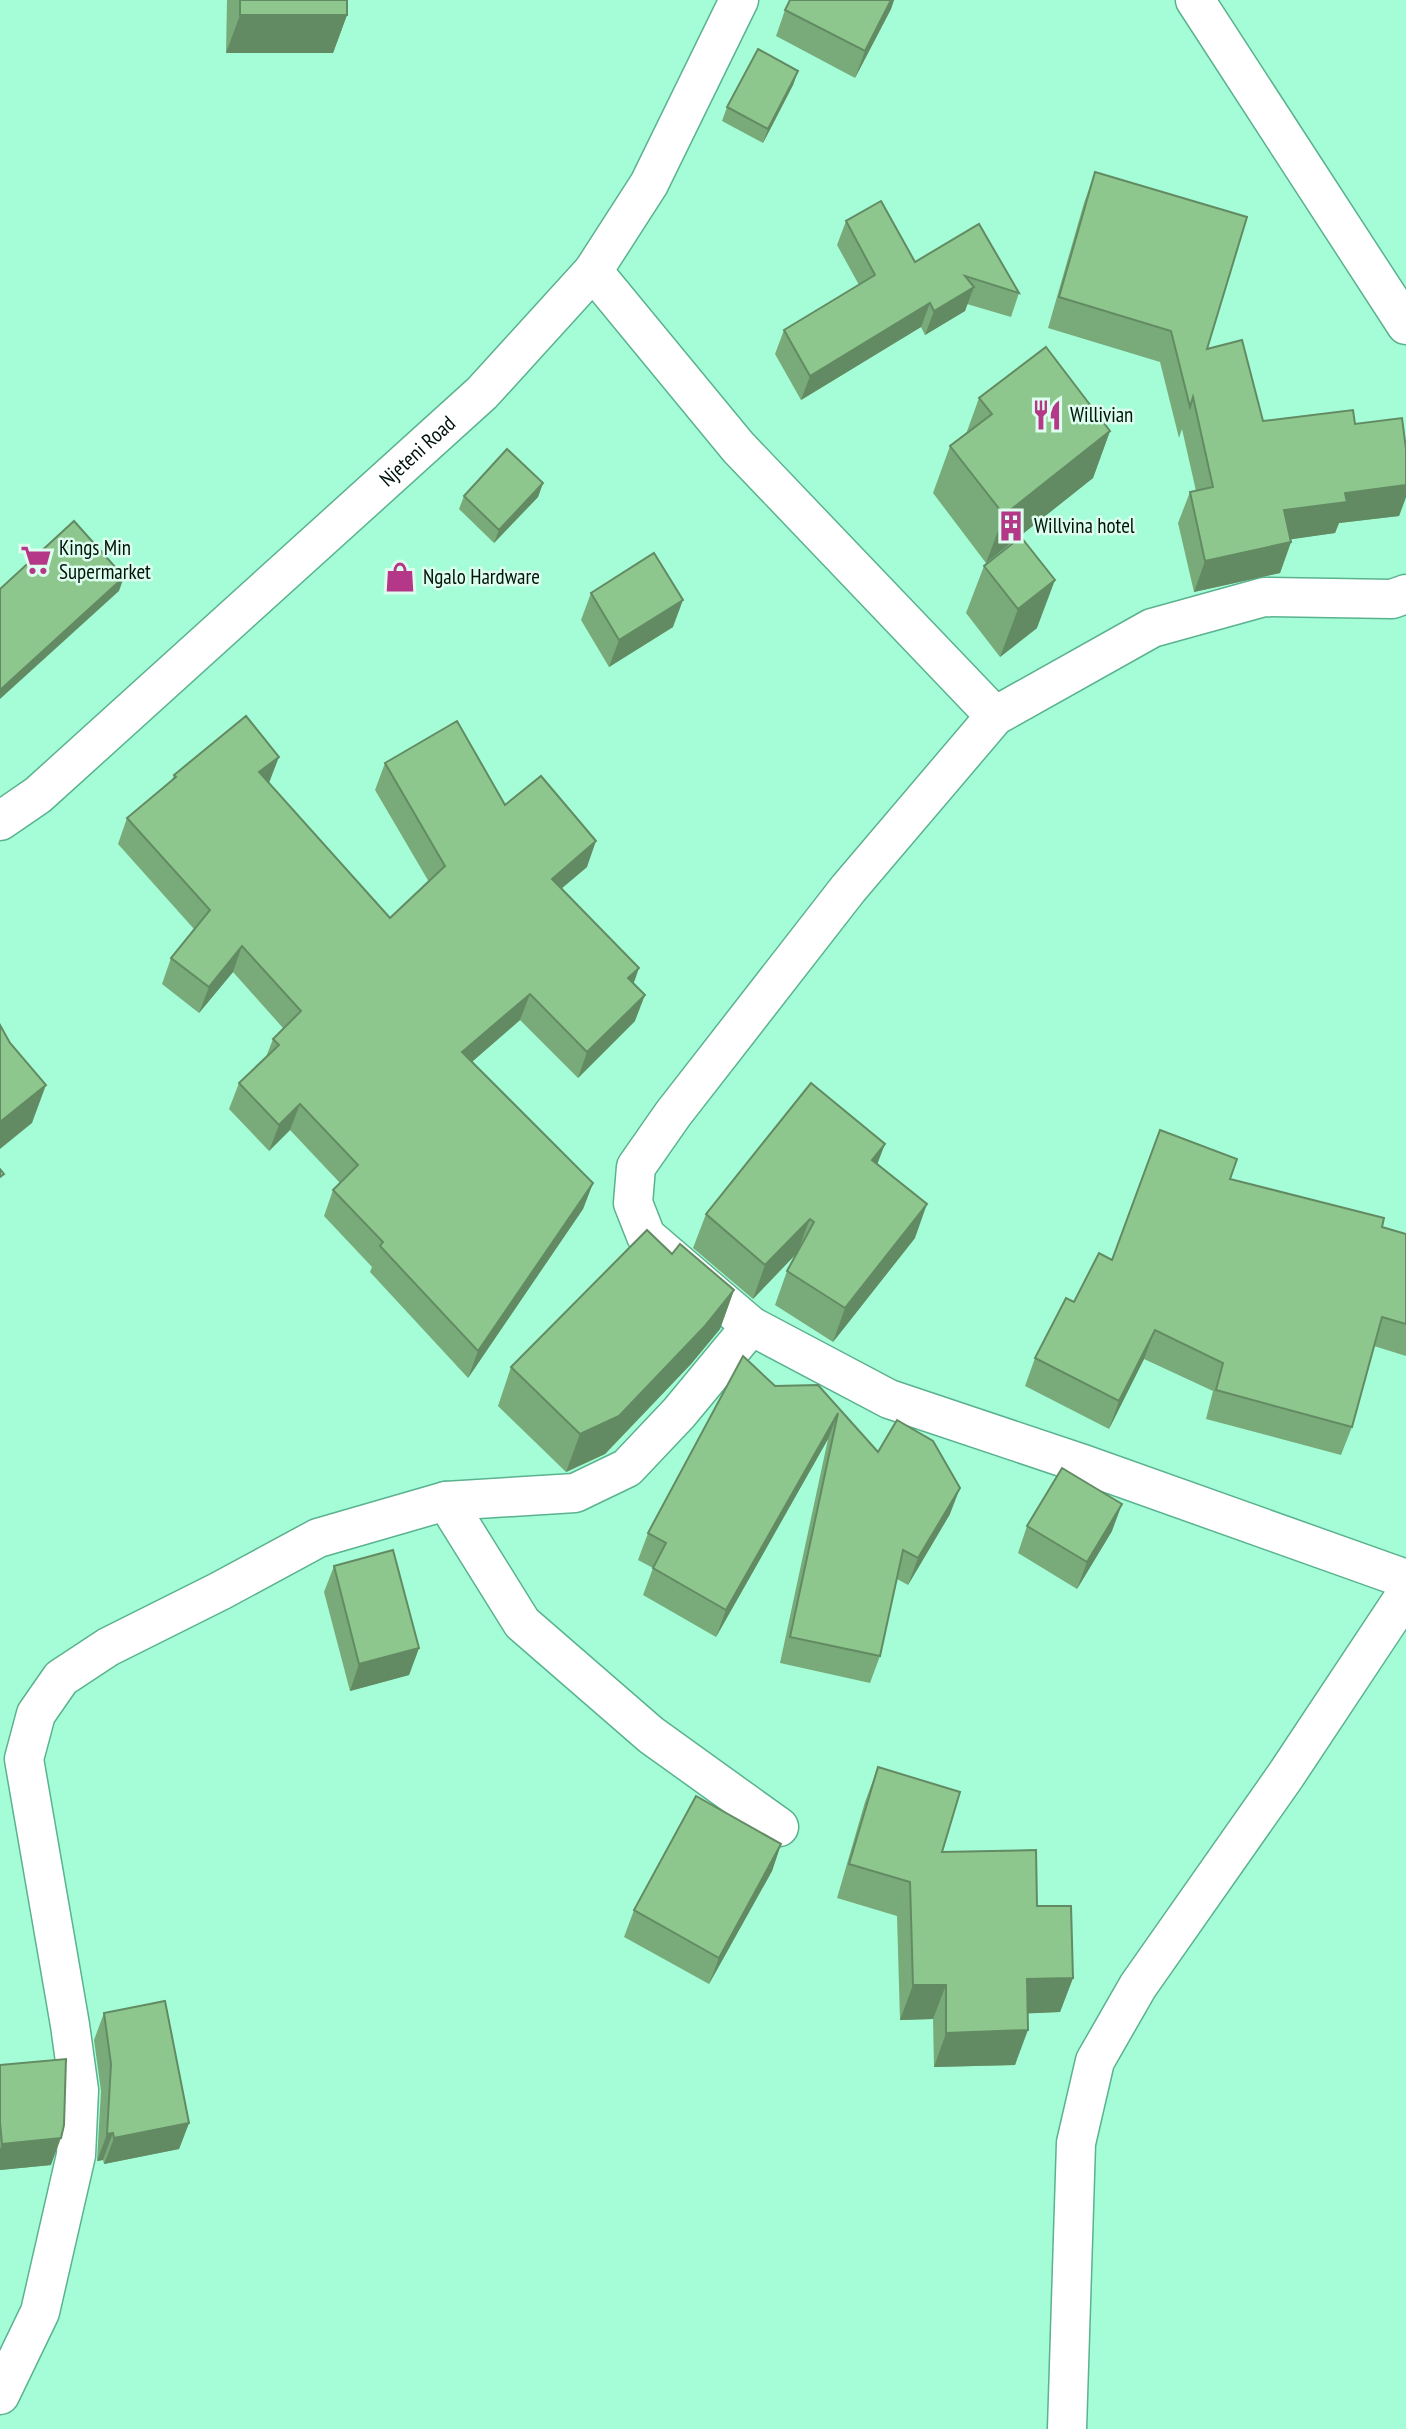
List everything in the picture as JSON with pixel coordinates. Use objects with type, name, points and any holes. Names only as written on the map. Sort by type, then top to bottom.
[{"type":"street","name":"Njeteni Road","points":[[0,821],[38,794],[482,393],[593,271],[649,184],[739,0]]},
{"type":"street","points":[[1195,0],[1406,325]]},
{"type":"street","points":[[593,271],[738,447],[995,716]]},
{"type":"street","points":[[1401,602],[1264,597],[1152,628],[995,716],[848,889],[673,1114],[636,1167],[633,1203],[646,1236],[751,1326],[889,1399],[1083,1464],[1406,1579]]},
{"type":"street","points":[[0,2395],[40,2312],[76,2155],[79,2090],[24,1759],[36,1714],[61,1678],[108,1647],[318,1538],[446,1501],[575,1493],[627,1468],[679,1413],[751,1326]]},
{"type":"street","points":[[446,1501],[522,1623],[651,1735],[779,1827]]},
{"type":"street","points":[[1067,2429],[1076,2143],[1095,2061],[1138,1986],[1286,1776],[1406,1594]]},
{"type":"building","points":[[240,0],[347,0],[347,15],[240,15]]},
{"type":"building","points":[[790,0],[891,0],[865,51],[785,10]]},
{"type":"building","points":[[758,49],[798,71],[768,129],[727,107]]},
{"type":"building","points":[[1095,172],[1247,217],[1207,349],[1242,340],[1263,421],[1353,410],[1355,424],[1402,418],[1406,449],[1406,485],[1345,493],[1347,502],[1284,510],[1291,542],[1205,561],[1190,492],[1213,487],[1193,397],[1190,407],[1171,331],[1059,297]]},
{"type":"building","points":[[881,201],[915,262],[979,224],[1019,293],[965,276],[974,287],[934,311],[930,303],[810,376],[784,330],[875,275],[846,221]]},
{"type":"building","points":[[1046,347],[1110,431],[1004,515],[950,446],[992,414],[979,398]]},
{"type":"building","points":[[507,449],[543,483],[499,530],[464,496]]},
{"type":"building","points":[[74,521],[124,577],[0,690],[0,589]]},
{"type":"building","points":[[1021,537],[1055,580],[1018,609],[984,566]]},
{"type":"building","points":[[654,553],[683,600],[619,640],[591,593]]},
{"type":"building","points":[[246,716],[279,757],[259,772],[390,918],[445,866],[385,763],[457,721],[505,805],[541,776],[596,841],[552,879],[639,968],[628,978],[645,995],[587,1052],[530,994],[462,1052],[593,1183],[478,1351],[380,1246],[383,1242],[333,1190],[358,1165],[300,1104],[279,1125],[239,1083],[279,1045],[273,1039],[301,1011],[242,946],[209,987],[171,958],[210,910],[127,818]]},
{"type":"building","points":[[0,1025],[10,1043],[46,1085],[0,1122]]},
{"type":"building","points":[[811,1083],[885,1144],[872,1160],[927,1204],[845,1308],[787,1271],[814,1222],[810,1219],[765,1265],[706,1214]]},
{"type":"building","points":[[1160,1130],[1237,1159],[1230,1179],[1384,1218],[1382,1227],[1406,1234],[1406,1324],[1382,1317],[1352,1427],[1216,1390],[1223,1363],[1155,1330],[1119,1401],[1035,1358],[1066,1298],[1074,1302],[1099,1253],[1112,1260]]},
{"type":"building","points":[[647,1230],[672,1254],[680,1244],[734,1290],[705,1326],[619,1416],[580,1434],[511,1367]]},
{"type":"building","points":[[743,1356],[775,1386],[818,1385],[878,1452],[897,1420],[933,1441],[960,1488],[918,1558],[903,1550],[880,1656],[790,1637],[838,1413],[726,1610],[653,1568],[666,1543],[648,1533]]},
{"type":"building","points":[[1062,1468],[1122,1504],[1087,1562],[1027,1526]]},
{"type":"building","points":[[393,1550],[419,1648],[359,1664],[334,1566]]},
{"type":"building","points":[[878,1767],[960,1792],[942,1852],[1036,1850],[1037,1906],[1071,1906],[1073,1978],[1027,1979],[1028,2030],[946,2033],[946,1985],[913,1985],[910,1882],[849,1864]]},
{"type":"building","points":[[696,1796],[781,1844],[719,1958],[634,1910]]},
{"type":"building","points":[[165,2001],[189,2123],[114,2138],[113,2133],[107,2134],[111,2064],[104,2013]]},
{"type":"building","points":[[66,2059],[64,2125],[61,2138],[2,2144],[0,2065]]},
{"type":"place","name":"Willivian","points":[[1047,415]]},
{"type":"place","name":"Willvina hotel","points":[[1011,526]]},
{"type":"place","name":"Kings Min Supermarket","points":[[36,560]]},
{"type":"place","name":"Ngalo Hardware","points":[[400,577]]}]
